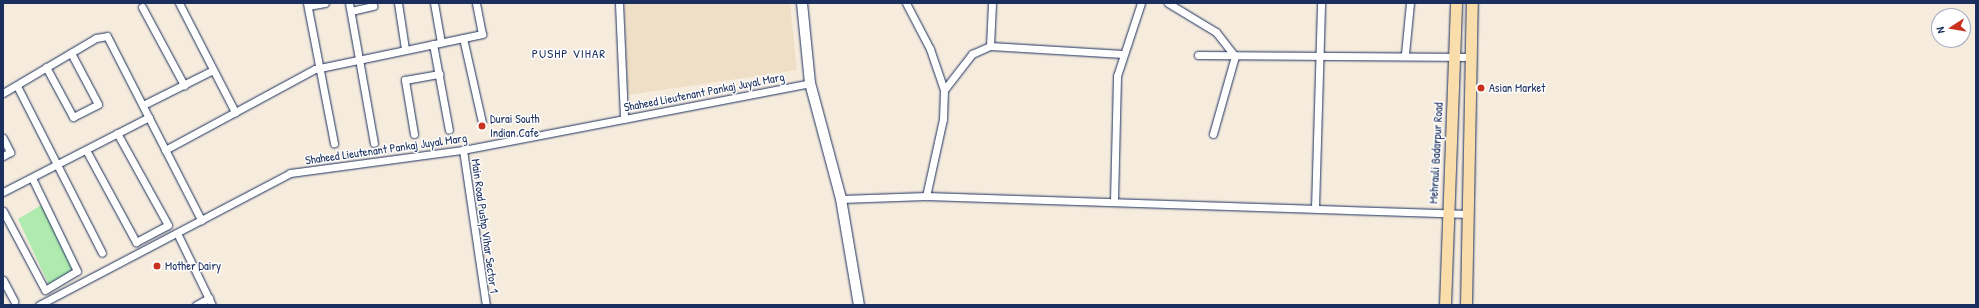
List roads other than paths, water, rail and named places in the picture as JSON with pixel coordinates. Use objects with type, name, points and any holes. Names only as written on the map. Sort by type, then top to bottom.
[{"type":"main road","name":"Mehrauli Badarpur Road","points":[[1445,305],[1446,213],[1456,3]]},
{"type":"main road","points":[[1466,305],[1472,3]]},
{"type":"street","points":[[179,3],[235,112]]},
{"type":"street","points":[[325,3],[308,5],[334,143]]},
{"type":"street","points":[[349,3],[361,58],[374,143]]},
{"type":"street","points":[[398,3],[405,49]]},
{"type":"street","points":[[434,3],[441,42]]},
{"type":"street","points":[[165,150],[320,67],[482,34],[476,3]]},
{"type":"street","points":[[619,3],[624,119]]},
{"type":"street","points":[[802,3],[810,83],[841,199],[859,305]]},
{"type":"street","points":[[906,3],[930,49],[944,90],[943,119],[926,196]]},
{"type":"street","points":[[990,46],[992,3]]},
{"type":"street","points":[[1114,200],[1115,94],[1123,54],[1141,3]]},
{"type":"street","points":[[1168,3],[1216,32],[1235,56]]},
{"type":"street","points":[[1316,208],[1321,3]]},
{"type":"street","points":[[1405,54],[1410,3]]},
{"type":"street","points":[[351,11],[373,6]]},
{"type":"street","points":[[142,7],[184,85]]},
{"type":"street","points":[[3,93],[96,38],[107,36],[201,220]]},
{"type":"street","points":[[464,38],[482,122]]},
{"type":"street","points":[[433,44],[449,130]]},
{"type":"street","points":[[944,90],[972,54],[990,46],[1123,54]]},
{"type":"street","points":[[46,67],[73,117],[98,104],[71,53]]},
{"type":"street","points":[[1198,55],[1454,54],[1471,57]]},
{"type":"street","points":[[1213,134],[1235,56]]},
{"type":"street","points":[[143,105],[213,70]]},
{"type":"street","points":[[414,134],[405,80],[439,74]]},
{"type":"street","name":"Shaheed Lieutenant Pankaj Juyal Marg","points":[[39,305],[290,173],[463,150],[810,83]]},
{"type":"street","points":[[17,86],[102,253]]},
{"type":"street","points":[[3,192],[149,117]]},
{"type":"street","points":[[86,150],[136,242],[168,225],[117,134]]},
{"type":"street","points":[[3,138],[10,152],[3,156]]},
{"type":"street","name":"Main Road Pushp Vihar Sector 1","points":[[463,150],[486,305]]},
{"type":"street","points":[[3,211],[44,290],[77,271],[32,178]]},
{"type":"street","points":[[841,199],[926,196],[1114,200],[1469,214]]},
{"type":"street","points":[[176,233],[212,305]]},
{"type":"street","points":[[3,280],[14,301]]},
{"type":"street","points":[[196,305],[209,298]]},
{"type":"place","name":"Asian Market","points":[[1481,88]]},
{"type":"place","name":"Durai South Indian Cafe","points":[[482,126]]},
{"type":"place","name":"Mother Dairy","points":[[157,266]]},
{"type":"district","name":"PUSHP VIHAR","points":[[569,53]]}]
